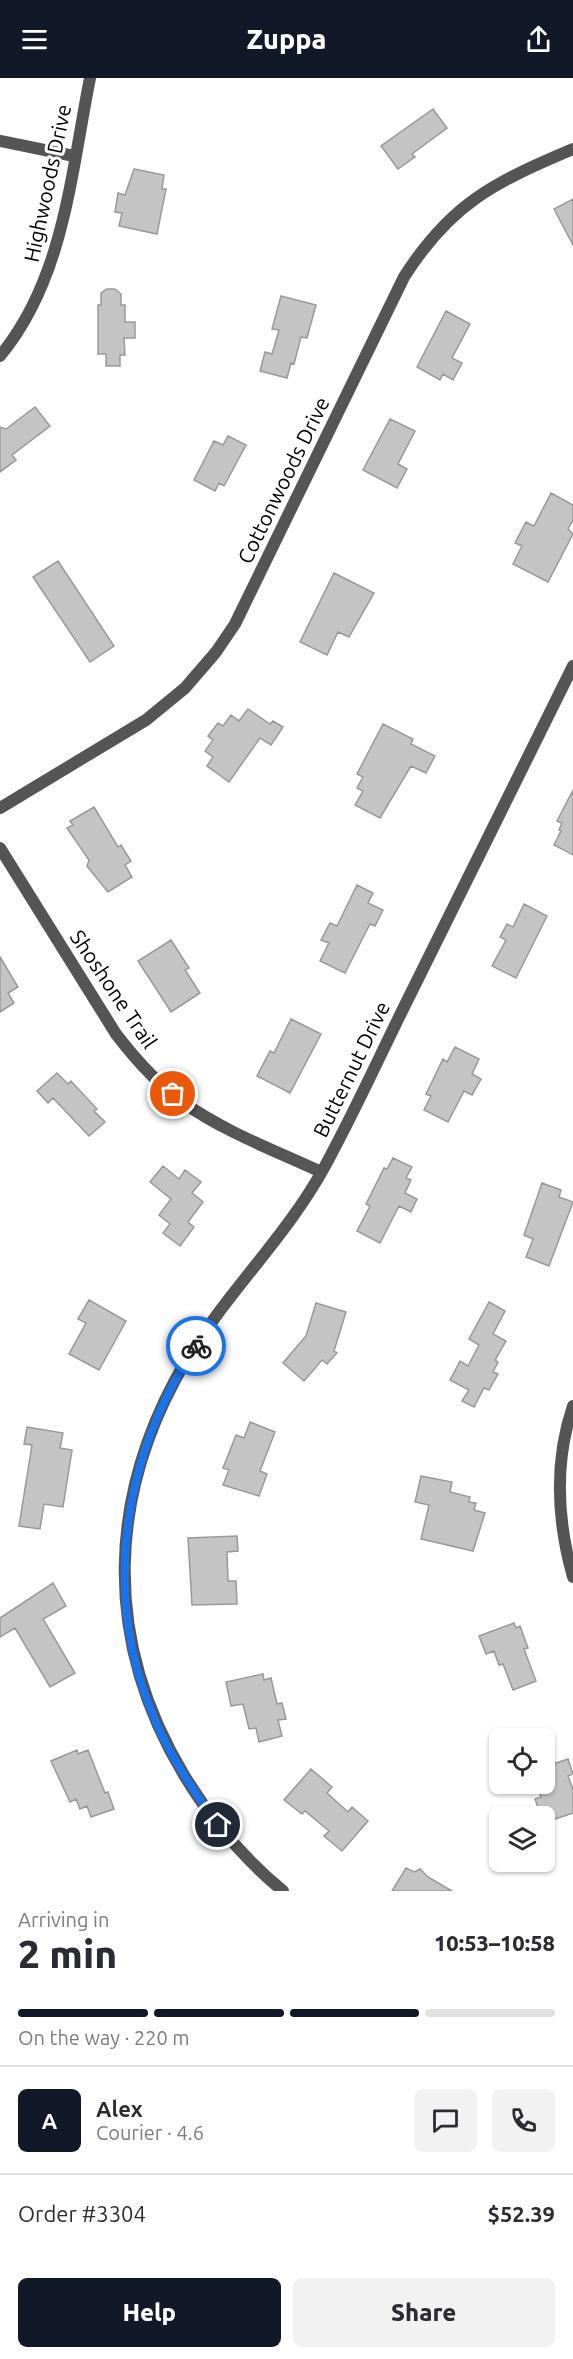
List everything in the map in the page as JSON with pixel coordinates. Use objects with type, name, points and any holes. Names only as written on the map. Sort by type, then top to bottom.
[{"type":"street","name":"Highwoods Drive","points":[[0,356],[30,314],[44,285],[54,254],[90,78]]},
{"type":"street","points":[[0,141],[74,156]]},
{"type":"street","name":"Cottonwoods Drive","points":[[0,808],[146,720],[195,679],[235,624],[396,293],[420,251],[462,207],[490,187],[573,148]]},
{"type":"street","name":"Butternut Drive","points":[[283,1891],[246,1857],[218,1825],[193,1791],[155,1720],[132,1651],[128,1622],[124,1579],[125,1539],[130,1500],[140,1462],[169,1391],[210,1324],[270,1248],[321,1172],[573,666]]},
{"type":"street","name":"Shoshone Trail","points":[[0,848],[116,1034],[137,1061],[177,1097],[211,1120],[321,1172]]},
{"type":"street","points":[[573,1406],[562,1452],[559,1485],[562,1529],[573,1577]]},
{"type":"building","points":[[433,109],[447,128],[412,154],[415,157],[398,169],[381,146]]},
{"type":"building","points":[[134,169],[164,175],[162,189],[166,189],[157,234],[119,226],[122,213],[115,212],[118,193],[125,195]]},
{"type":"building","points":[[573,199],[573,245],[554,209]]},
{"type":"building","points":[[107,289],[115,289],[121,294],[121,305],[125,305],[125,322],[135,322],[135,338],[124,338],[125,355],[120,355],[120,366],[106,366],[106,354],[98,354],[98,305],[101,305],[101,293]]},
{"type":"building","points":[[281,296],[316,305],[307,338],[301,337],[294,364],[291,363],[287,378],[260,371],[265,352],[272,354],[279,330],[272,329]]},
{"type":"building","points":[[446,311],[470,324],[452,358],[462,363],[453,380],[443,374],[440,380],[417,367]]},
{"type":"building","points":[[35,407],[50,426],[12,455],[16,460],[0,472],[0,427],[6,429]]},
{"type":"building","points":[[390,419],[415,431],[398,464],[407,469],[397,488],[363,470]]},
{"type":"building","points":[[228,436],[246,445],[224,486],[219,483],[215,491],[194,480],[214,441],[223,445]]},
{"type":"building","points":[[551,493],[573,505],[573,520],[568,529],[573,534],[548,582],[513,564],[522,546],[515,543],[526,522],[534,526]]},
{"type":"building","points":[[58,561],[114,646],[90,662],[33,577]]},
{"type":"building","points":[[334,573],[374,593],[349,637],[338,632],[327,655],[300,642]]},
{"type":"building","points":[[248,709],[270,724],[273,721],[283,727],[271,745],[260,738],[229,782],[207,766],[213,757],[205,751],[213,740],[208,736],[218,723],[223,726],[231,715],[239,721]]},
{"type":"building","points":[[383,724],[413,739],[411,744],[435,756],[426,773],[411,766],[380,818],[355,805],[363,791],[357,788],[363,777],[357,774]]},
{"type":"building","points":[[573,790],[573,855],[554,845],[562,823],[557,821]]},
{"type":"building","points":[[94,807],[118,847],[121,845],[131,861],[125,865],[132,877],[108,892],[87,866],[89,860],[67,828],[73,825],[70,821]]},
{"type":"building","points":[[357,885],[373,893],[368,903],[383,910],[375,926],[370,924],[345,973],[320,961],[329,943],[321,940],[330,923],[337,926]]},
{"type":"building","points":[[524,904],[547,916],[516,978],[492,966],[506,940],[500,937],[507,924],[513,927]]},
{"type":"building","points":[[171,940],[189,968],[185,970],[200,993],[171,1012],[138,961]]},
{"type":"building","points":[[0,957],[18,987],[8,993],[14,1003],[0,1012]]},
{"type":"building","points":[[291,1019],[321,1034],[290,1093],[257,1076],[270,1051],[274,1053]]},
{"type":"building","points":[[455,1047],[479,1059],[472,1074],[481,1079],[472,1095],[464,1091],[448,1122],[424,1110],[431,1096],[426,1094],[443,1059],[447,1062]]},
{"type":"building","points":[[57,1073],[68,1084],[71,1081],[97,1109],[94,1111],[105,1122],[89,1136],[53,1098],[48,1103],[37,1091]]},
{"type":"building","points":[[393,1158],[412,1167],[406,1178],[411,1180],[405,1193],[417,1199],[411,1212],[399,1206],[380,1243],[357,1231],[370,1206],[366,1204],[384,1168],[387,1169]]},
{"type":"building","points":[[163,1166],[179,1179],[185,1170],[201,1182],[192,1193],[203,1202],[188,1222],[194,1227],[180,1246],[163,1233],[170,1224],[159,1215],[171,1199],[150,1182]]},
{"type":"building","points":[[542,1183],[561,1190],[559,1197],[573,1202],[549,1266],[526,1257],[533,1239],[524,1235]]},
{"type":"building","points":[[89,1300],[126,1321],[99,1370],[69,1354],[86,1323],[78,1319]]},
{"type":"building","points":[[489,1302],[505,1311],[493,1334],[506,1341],[495,1360],[498,1362],[493,1372],[498,1374],[489,1390],[484,1388],[474,1407],[462,1401],[469,1390],[450,1380],[460,1361],[468,1366],[479,1345],[469,1339]]},
{"type":"building","points":[[316,1303],[346,1312],[334,1351],[337,1353],[327,1364],[322,1360],[304,1381],[283,1363],[306,1336]]},
{"type":"building","points":[[250,1422],[275,1432],[260,1471],[267,1474],[259,1496],[223,1485],[229,1470],[223,1468],[236,1435],[244,1438]]},
{"type":"building","points":[[27,1427],[63,1433],[60,1448],[72,1450],[63,1507],[44,1504],[40,1529],[19,1526],[32,1445],[24,1444]]},
{"type":"building","points":[[421,1476],[452,1482],[450,1492],[470,1497],[469,1502],[476,1503],[474,1510],[485,1513],[473,1551],[421,1539],[429,1505],[415,1502]]},
{"type":"building","points":[[237,1536],[238,1551],[227,1552],[228,1581],[236,1581],[237,1604],[192,1605],[188,1538]]},
{"type":"building","points":[[53,1583],[66,1606],[43,1619],[75,1673],[50,1687],[15,1628],[0,1637],[0,1618]]},
{"type":"building","points":[[514,1623],[516,1628],[520,1626],[528,1648],[524,1649],[536,1681],[513,1690],[503,1664],[499,1665],[494,1651],[486,1654],[479,1636]]},
{"type":"building","points":[[263,1674],[264,1680],[271,1678],[277,1704],[282,1703],[286,1719],[278,1720],[282,1736],[259,1742],[256,1728],[249,1729],[243,1704],[231,1706],[226,1682]]},
{"type":"building","points":[[77,1750],[78,1754],[88,1750],[114,1809],[91,1817],[87,1806],[80,1809],[76,1799],[70,1802],[51,1761]]},
{"type":"building","points":[[568,1759],[573,1774],[568,1776],[573,1789],[573,1813],[555,1819],[555,1806],[537,1806],[535,1799],[541,1797],[540,1794],[555,1794],[555,1763]]},
{"type":"building","points":[[311,1769],[332,1787],[327,1793],[348,1812],[352,1807],[368,1821],[342,1851],[324,1836],[329,1831],[305,1811],[302,1814],[284,1800]]},
{"type":"building","points":[[406,1868],[414,1872],[420,1869],[428,1877],[452,1891],[392,1891]]},
{"type":"way so far","points":[[173,1094],[211,1120],[321,1172],[270,1248],[210,1324],[196,1346]]},
{"type":"route","points":[[196,1346],[169,1391],[140,1462],[130,1500],[125,1539],[124,1579],[132,1651],[143,1689],[171,1754],[193,1791],[218,1825]]}]
